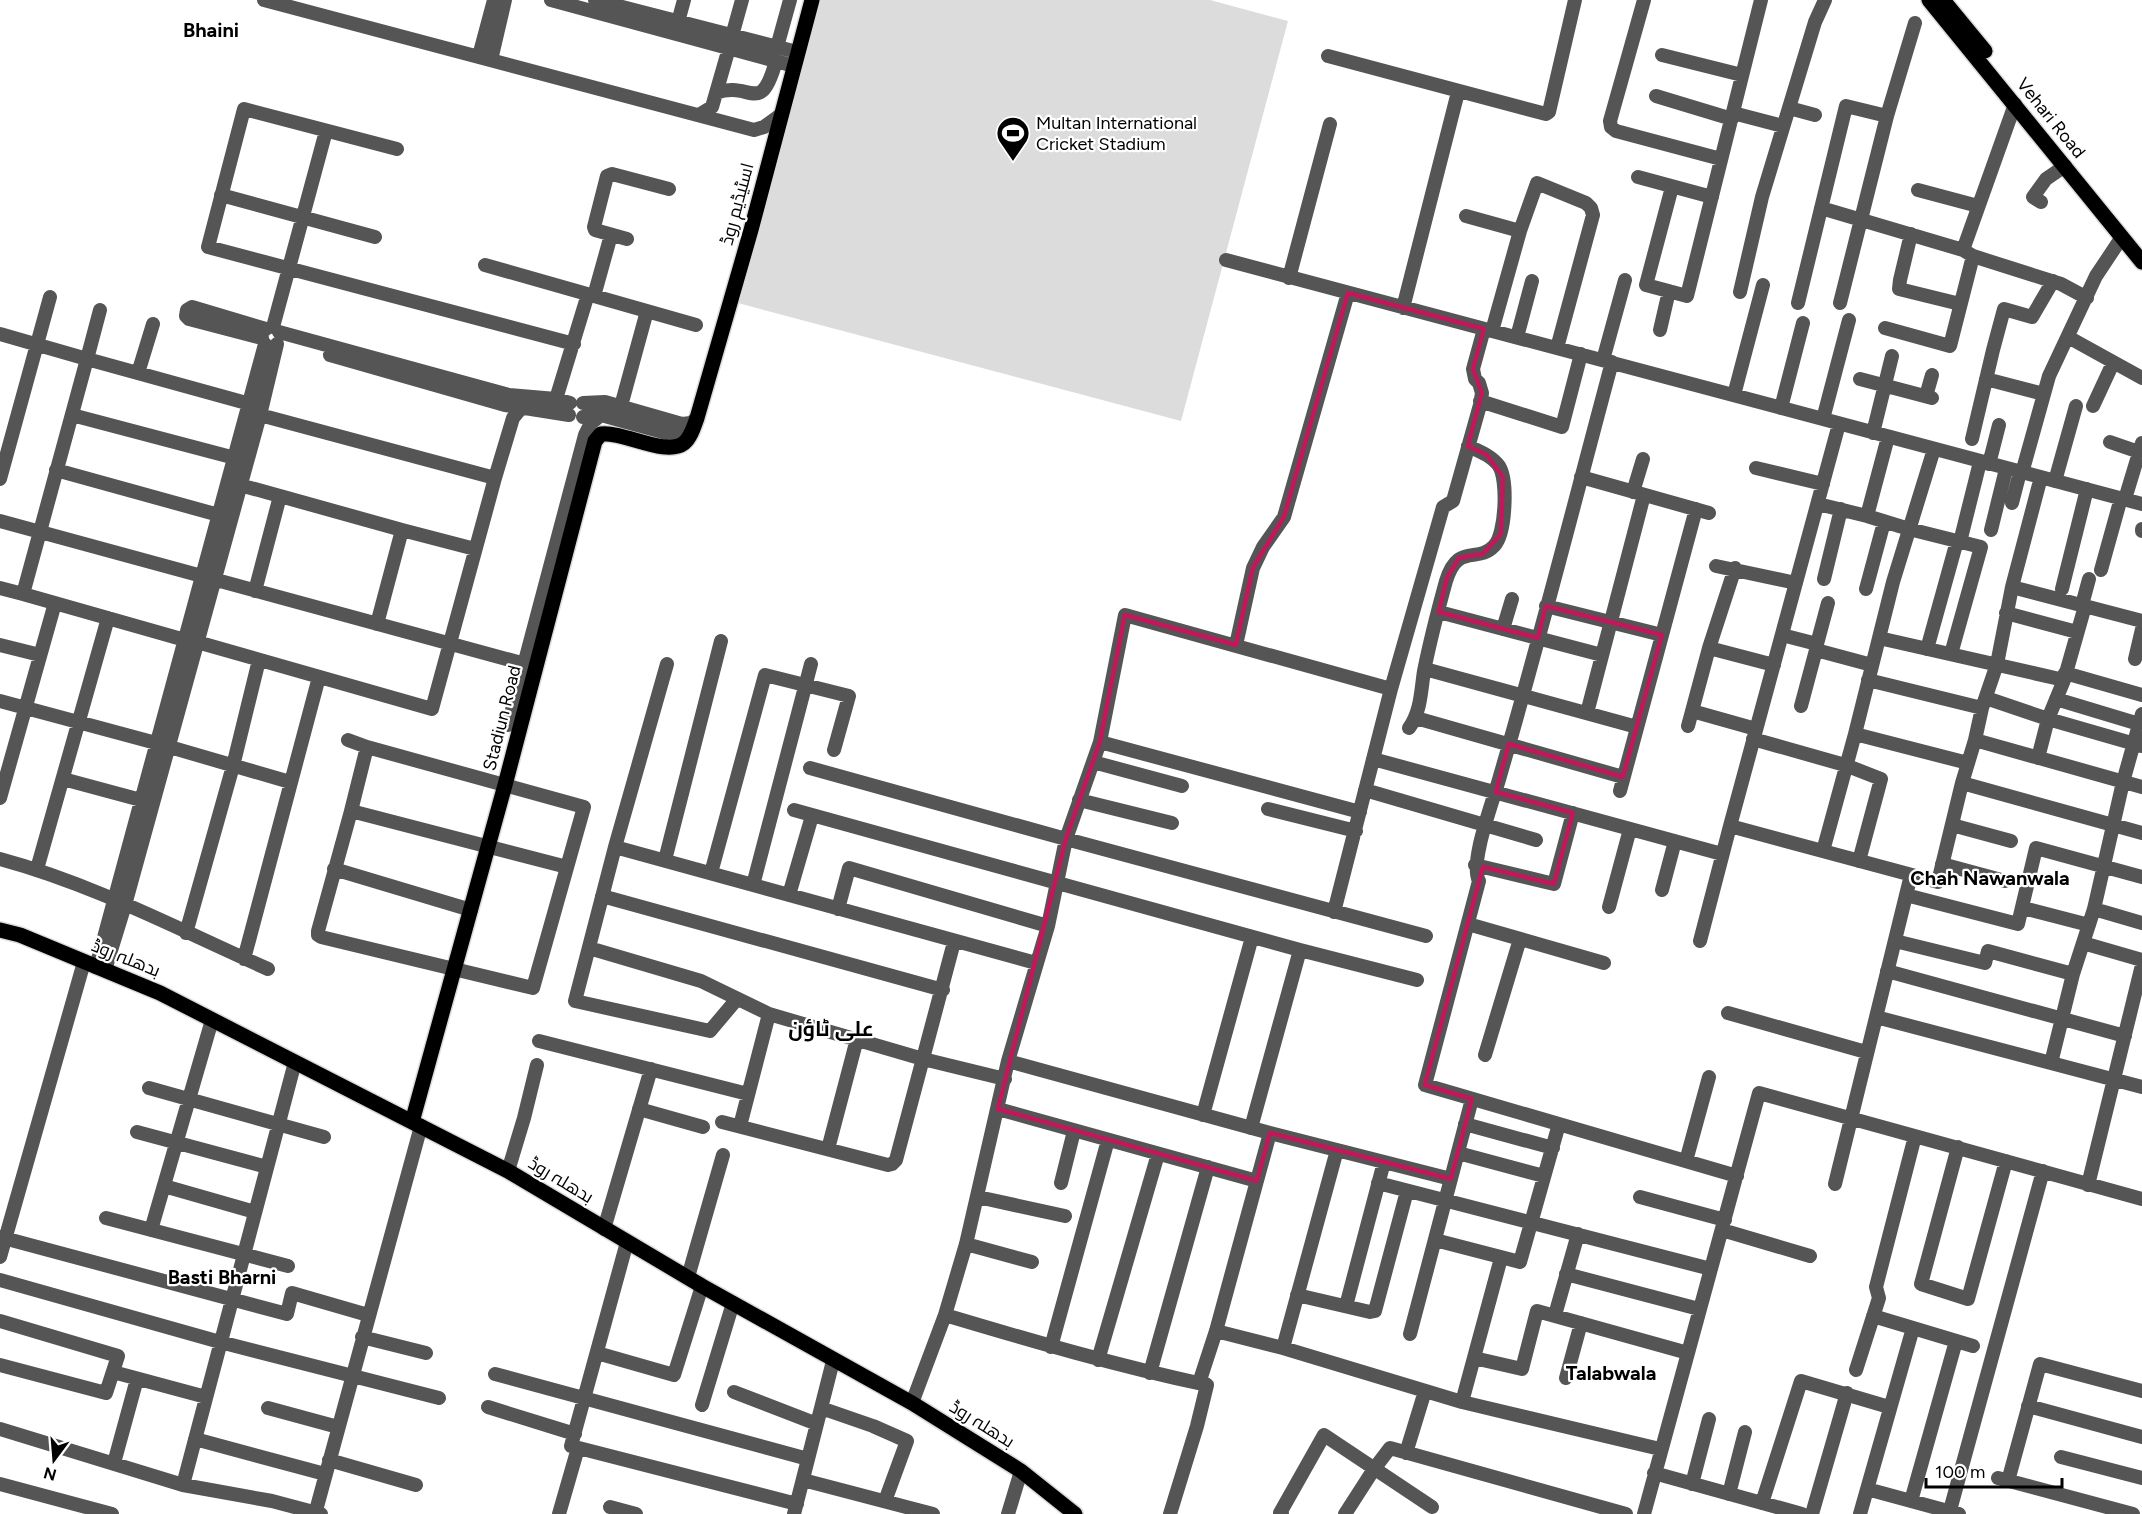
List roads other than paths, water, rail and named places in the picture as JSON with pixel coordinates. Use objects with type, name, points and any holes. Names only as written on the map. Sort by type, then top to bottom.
[{"type":"main road","name":"اسٹیڈیم روڈ","points":[[694,420],[782,114],[812,0]]},
{"type":"main road","name":"Vehari Road","points":[[1929,0],[2142,262]]},
{"type":"main road","name":"Vehari Road","points":[[1943,0],[2142,246]]},
{"type":"main road","name":"Stadiun Road","points":[[416,1124],[595,441],[600,434],[610,434],[658,446],[679,445],[689,435],[694,420]]},
{"type":"main road","name":"بدھلہ روڈ","points":[[0,930],[20,935],[160,993],[508,1171],[702,1286],[912,1403],[1021,1471],[1056,1507],[1075,1514]]},
{"type":"street","points":[[264,0],[293,4],[754,130],[764,127],[782,114]]},
{"type":"street","points":[[485,58],[494,0]]},
{"type":"street","points":[[485,58],[505,0]]},
{"type":"street","points":[[551,0],[796,59]]},
{"type":"street","points":[[595,0],[678,22],[730,42]]},
{"type":"street","points":[[678,22],[684,0]]},
{"type":"street","points":[[699,115],[712,107],[742,0]]},
{"type":"street","points":[[1328,56],[1546,114],[1549,112],[1575,0]]},
{"type":"street","points":[[1644,0],[1610,121],[1611,128],[1721,159]]},
{"type":"street","points":[[1672,187],[1646,285],[1687,296],[1761,0]]},
{"type":"street","points":[[1740,292],[1762,197],[1815,22],[1825,0]]},
{"type":"street","points":[[716,93],[732,90],[751,94],[761,92],[766,88],[777,54],[786,1]]},
{"type":"street","points":[[1840,303],[1887,116],[1915,23]]},
{"type":"street","points":[[1662,55],[1742,75]]},
{"type":"street","points":[[1403,308],[1458,92]]},
{"type":"street","points":[[1656,96],[1732,116],[1783,126]]},
{"type":"street","points":[[1885,328],[1950,346],[1978,206],[2014,104]]},
{"type":"street","points":[[1798,303],[1846,106],[1887,116]]},
{"type":"street","points":[[1789,108],[1815,115]]},
{"type":"street","points":[[397,149],[244,109],[208,247],[574,344]]},
{"type":"street","points":[[1289,278],[1330,124]]},
{"type":"street","points":[[0,1257],[2,1238],[95,966],[110,935],[120,903],[226,517],[236,458],[250,404],[272,336],[326,131]]},
{"type":"street","points":[[2041,202],[2033,197],[2046,179],[2065,166]]},
{"type":"street","points":[[627,239],[595,230],[594,227],[607,176],[612,174],[669,189]]},
{"type":"street","points":[[1638,177],[1712,197]]},
{"type":"street","points":[[1334,912],[1391,689],[1443,507],[1453,501],[1480,401],[1482,393],[1473,369],[1537,183],[1586,203],[1593,215],[1557,348]]},
{"type":"street","points":[[1918,190],[1978,206]]},
{"type":"street","points":[[221,195],[375,237]]},
{"type":"street","points":[[1821,208],[1911,234],[2053,281],[2086,298]]},
{"type":"street","points":[[1466,216],[1520,231]]},
{"type":"street","points":[[1911,234],[1899,289],[1960,304]]},
{"type":"street","points":[[572,407],[574,344],[611,235]]},
{"type":"street","points":[[2012,503],[2049,376],[2096,276],[2122,237]]},
{"type":"street","points":[[1226,260],[2142,504]]},
{"type":"street","points":[[485,265],[696,325]]},
{"type":"street","points":[[1625,280],[1581,477],[1475,865],[1479,881],[1425,1085],[1737,1176]]},
{"type":"street","points":[[1517,337],[1532,281]]},
{"type":"street","points":[[1972,439],[2004,309],[2032,317],[2053,281]]},
{"type":"street","points":[[1734,395],[1763,285]]},
{"type":"street","points":[[1660,330],[1669,291]]},
{"type":"street","points":[[1236,645],[1253,568],[1263,548],[1284,517],[1348,293]]},
{"type":"street","points":[[1,472],[50,297]]},
{"type":"street","points":[[23,594],[100,310]]},
{"type":"street","points":[[621,406],[647,311]]},
{"type":"street","points":[[1823,419],[1849,320]]},
{"type":"street","points":[[1781,408],[1803,323]]},
{"type":"street","points":[[138,373],[153,324]]},
{"type":"street","points":[[0,334],[250,404]]},
{"type":"street","points":[[272,336],[505,405],[572,407],[605,402],[681,424],[694,420]]},
{"type":"street","points":[[272,336],[509,395],[572,407],[674,435],[694,420]]},
{"type":"street","points":[[226,517],[240,485],[260,415],[272,336]]},
{"type":"street","points":[[2068,337],[2142,378]]},
{"type":"street","points":[[1480,401],[1562,427],[1581,354]]},
{"type":"street","points":[[1873,433],[1892,356]]},
{"type":"street","points":[[2093,406],[2113,363]]},
{"type":"street","points":[[1860,379],[1929,397],[1932,375]]},
{"type":"street","points":[[1986,379],[2044,394]]},
{"type":"street","points":[[2055,481],[2076,406]]},
{"type":"street","points":[[0,588],[432,709],[495,478],[513,418],[522,407]]},
{"type":"street","points":[[72,415],[236,458]]},
{"type":"street","points":[[260,415],[495,478]]},
{"type":"street","points":[[508,725],[585,435],[591,423],[601,415]]},
{"type":"street","points":[[1700,941],[1839,424]]},
{"type":"street","points":[[1927,649],[1958,541],[1999,425]]},
{"type":"street","points":[[1867,516],[1888,437]]},
{"type":"street","points":[[2102,570],[2141,448],[2110,442]]},
{"type":"street","points":[[1468,446],[1486,455],[1498,465],[1503,477],[1504,502],[1501,534],[1495,546],[1483,554],[1468,554],[1459,558],[1447,578],[1412,723],[1509,744],[1623,777]]},
{"type":"street","points":[[1822,851],[1909,530],[1934,449]]},
{"type":"street","points":[[1587,713],[1611,622],[1639,493],[1642,459]]},
{"type":"street","points":[[1756,468],[1823,484]]},
{"type":"street","points":[[1991,530],[2006,469]]},
{"type":"street","points":[[56,470],[226,517]]},
{"type":"street","points":[[1581,477],[1703,511],[1662,635],[1620,791]]},
{"type":"street","points":[[1730,826],[1938,882],[1962,783],[1997,664],[2012,586],[2041,477]]},
{"type":"street","points":[[240,485],[475,549]]},
{"type":"street","points":[[2062,589],[2087,489]]},
{"type":"street","points":[[255,591],[280,496]]},
{"type":"street","points":[[1818,504],[1867,516],[1909,530],[1981,547],[1951,654]]},
{"type":"street","points":[[1824,579],[1840,509]]},
{"type":"street","points":[[0,521],[525,664]]},
{"type":"street","points":[[1866,589],[1884,522]]},
{"type":"street","points":[[377,624],[402,530]]},
{"type":"street","points":[[1716,566],[1735,568],[1796,583]]},
{"type":"street","points":[[1688,726],[1709,648],[1735,568]]},
{"type":"street","points":[[1425,572],[1447,578]]},
{"type":"street","points":[[2038,758],[2048,719],[2077,632],[2089,579]]},
{"type":"street","points":[[2012,586],[2142,621]]},
{"type":"street","points":[[1503,629],[1512,599]]},
{"type":"street","points":[[0,798],[4,765],[26,708],[55,603]]},
{"type":"street","points":[[1801,706],[1828,603]]},
{"type":"street","points":[[1546,606],[1662,635]]},
{"type":"street","points":[[1439,612],[1602,656]]},
{"type":"street","points":[[2006,613],[2077,632]]},
{"type":"street","points":[[912,1403],[945,1315],[966,1244],[1008,1061],[1048,926],[1066,839],[1100,742],[1125,615],[1391,689]]},
{"type":"street","points":[[37,869],[108,618]]},
{"type":"street","points":[[2135,659],[2142,629]]},
{"type":"street","points":[[1782,634],[1872,665]]},
{"type":"street","points":[[1879,638],[2064,676],[2142,695]]},
{"type":"street","points":[[665,861],[721,641]]},
{"type":"street","points":[[0,645],[40,656]]},
{"type":"street","points":[[1709,648],[1774,665]]},
{"type":"street","points":[[186,933],[233,766],[259,660]]},
{"type":"street","points":[[667,664],[615,846],[575,1001],[710,1031],[737,999]]},
{"type":"street","points":[[753,885],[812,664]]},
{"type":"street","points":[[1425,669],[1636,727]]},
{"type":"street","points":[[711,873],[765,675],[849,696],[834,750]]},
{"type":"street","points":[[244,959],[319,677]]},
{"type":"street","points":[[1868,680],[1984,703],[2138,745]]},
{"type":"street","points":[[2051,1063],[2073,974],[2105,867],[2123,782],[2138,745],[2141,719],[2056,699]]},
{"type":"street","points":[[0,701],[162,744],[290,782]]},
{"type":"street","points":[[1692,711],[1881,779],[1859,861]]},
{"type":"street","points":[[1855,734],[1968,763]]},
{"type":"street","points":[[348,740],[584,807],[533,988],[455,971],[318,935],[368,747]]},
{"type":"street","points":[[1976,740],[2142,787]]},
{"type":"street","points":[[1100,742],[1360,812]]},
{"type":"street","points":[[120,903],[141,800],[162,744]]},
{"type":"street","points":[[1373,759],[1722,854]]},
{"type":"street","points":[[1093,762],[1182,786]]},
{"type":"street","points":[[810,768],[1426,936]]},
{"type":"street","points":[[63,779],[141,800]]},
{"type":"street","points":[[1962,783],[2142,833]]},
{"type":"street","points":[[1365,790],[1485,827],[1536,840]]},
{"type":"street","points":[[1079,800],[1172,823]]},
{"type":"street","points":[[1268,809],[1356,831]]},
{"type":"street","points":[[794,810],[1056,884],[1417,980]]},
{"type":"street","points":[[351,811],[567,867]]},
{"type":"street","points":[[1475,865],[1554,884],[1573,813]]},
{"type":"street","points":[[789,895],[812,816]]},
{"type":"street","points":[[1952,825],[2011,842]]},
{"type":"street","points":[[1609,907],[1630,829]]},
{"type":"street","points":[[1662,890],[1675,841]]},
{"type":"street","points":[[615,846],[1036,963]]},
{"type":"street","points":[[1906,895],[2018,924],[2036,849],[2142,877]]},
{"type":"street","points":[[0,859],[37,869],[120,903],[268,969]]},
{"type":"street","points":[[1942,864],[2005,881]]},
{"type":"street","points":[[838,909],[849,868],[1048,926]]},
{"type":"street","points":[[334,869],[471,909]]},
{"type":"street","points":[[1835,1184],[1911,874]]},
{"type":"street","points":[[602,896],[943,990]]},
{"type":"street","points":[[2023,908],[2089,925]]},
{"type":"street","points":[[2094,909],[2142,922]]},
{"type":"street","points":[[1468,924],[1604,963]]},
{"type":"street","points":[[1203,1115],[1252,937]]},
{"type":"street","points":[[1485,1054],[1520,939]]},
{"type":"street","points":[[1895,941],[1985,963],[1988,951],[2073,974]]},
{"type":"street","points":[[722,1122],[888,1165],[892,1164],[896,1160],[954,942]]},
{"type":"street","points":[[2084,943],[2142,960]]},
{"type":"street","points":[[589,948],[701,981],[769,1014],[923,1059],[1005,1079]]},
{"type":"street","points":[[1251,1128],[1300,950]]},
{"type":"street","points":[[2088,1185],[2142,965]]},
{"type":"street","points":[[1887,971],[2126,1036]]},
{"type":"street","points":[[1728,1013],[1866,1052]]},
{"type":"street","points":[[740,1126],[769,1014]]},
{"type":"street","points":[[1875,1017],[2142,1087]]},
{"type":"street","points":[[151,1230],[212,1020]]},
{"type":"street","points":[[828,1149],[856,1040]]},
{"type":"street","points":[[539,1041],[748,1094]]},
{"type":"street","points":[[1008,1061],[1270,1134],[1451,1179]]},
{"type":"street","points":[[183,1485],[295,1062]]},
{"type":"street","points":[[508,1171],[537,1065]]},
{"type":"street","points":[[604,1229],[651,1069]]},
{"type":"street","points":[[1686,1161],[1709,1077]]},
{"type":"street","points":[[148,1088],[324,1137]]},
{"type":"street","points":[[1644,1514],[1759,1093],[2142,1200]]},
{"type":"street","points":[[1410,1334],[1472,1099]]},
{"type":"street","points":[[639,1109],[703,1127]]},
{"type":"street","points":[[998,1109],[1257,1181]]},
{"type":"street","points":[[0,1429],[183,1485],[272,1501],[317,1513],[325,1474],[416,1124]]},
{"type":"street","points":[[1466,1124],[1552,1148]]},
{"type":"street","points":[[1435,1240],[1520,1262],[1559,1124]]},
{"type":"street","points":[[1061,1183],[1074,1131]]},
{"type":"street","points":[[137,1132],[267,1167]]},
{"type":"street","points":[[1207,1385],[1200,1380],[1216,1331],[1270,1134]]},
{"type":"street","points":[[1856,1370],[1879,1298],[1876,1287],[1915,1136]]},
{"type":"street","points":[[1051,1347],[1108,1140]]},
{"type":"street","points":[[1958,1147],[1921,1284],[1968,1299],[2006,1161]]},
{"type":"street","points":[[1283,1348],[1338,1150]]},
{"type":"street","points":[[1098,1360],[1158,1154]]},
{"type":"street","points":[[1458,1154],[1545,1176]]},
{"type":"street","points":[[688,1277],[723,1155]]},
{"type":"street","points":[[1346,1306],[1384,1162]]},
{"type":"street","points":[[1150,1373],[1208,1167]]},
{"type":"street","points":[[1867,1489],[1952,1513],[2043,1171]]},
{"type":"street","points":[[1378,1183],[1711,1269]]},
{"type":"street","points":[[164,1185],[255,1212]]},
{"type":"street","points":[[1297,1295],[1370,1312],[1375,1311],[1407,1191]]},
{"type":"street","points":[[978,1197],[1065,1216]]},
{"type":"street","points":[[1640,1197],[1810,1256]]},
{"type":"street","points":[[106,1218],[288,1266]]},
{"type":"street","points":[[1555,1315],[1578,1234]]},
{"type":"street","points":[[2,1238],[287,1314],[292,1293],[368,1315]]},
{"type":"street","points":[[559,1514],[584,1398],[627,1242]]},
{"type":"street","points":[[966,1244],[1032,1262]]},
{"type":"street","points":[[1462,1402],[1501,1258]]},
{"type":"street","points":[[1566,1274],[1700,1309]]},
{"type":"street","points":[[0,1280],[220,1342],[439,1398]]},
{"type":"street","points":[[597,1353],[674,1375],[702,1286]]},
{"type":"street","points":[[702,1405],[733,1303]]},
{"type":"street","points":[[1474,1358],[1522,1370],[1537,1311],[1688,1353]]},
{"type":"street","points":[[945,1315],[1098,1360],[1207,1385]]},
{"type":"street","points":[[1873,1316],[1973,1346]]},
{"type":"street","points":[[0,1321],[118,1356],[106,1393],[0,1365]]},
{"type":"street","points":[[1566,1378],[1581,1323]]},
{"type":"street","points":[[1860,1514],[1913,1328]]},
{"type":"street","points":[[1216,1331],[1283,1348],[1462,1402],[1660,1449]]},
{"type":"street","points":[[362,1337],[426,1353]]},
{"type":"street","points":[[1911,1501],[1956,1341]]},
{"type":"street","points":[[488,1407],[576,1441],[796,1509],[833,1361]]},
{"type":"street","points":[[2133,1514],[2003,1480],[2040,1364],[2142,1392]]},
{"type":"street","points":[[113,1372],[206,1397]]},
{"type":"street","points":[[495,1374],[808,1459]]},
{"type":"street","points":[[114,1463],[137,1379]]},
{"type":"street","points":[[1762,1503],[1801,1381],[1890,1407]]},
{"type":"street","points":[[1170,1514],[1207,1385]]},
{"type":"street","points":[[1406,1453],[1425,1391]]},
{"type":"street","points":[[734,1392],[817,1424]]},
{"type":"street","points":[[1812,1514],[1847,1393]]},
{"type":"street","points":[[2028,1406],[2142,1437]]},
{"type":"street","points":[[268,1408],[338,1427]]},
{"type":"street","points":[[821,1408],[873,1426],[907,1441],[885,1501]]},
{"type":"street","points":[[1692,1484],[1709,1419]]},
{"type":"street","points":[[1729,1494],[1745,1432]]},
{"type":"street","points":[[1282,1514],[1280,1513],[1324,1435],[1432,1507]]},
{"type":"street","points":[[195,1439],[325,1474]]},
{"type":"street","points":[[1345,1514],[1390,1448],[1626,1514]]},
{"type":"street","points":[[2061,1457],[2142,1478]]},
{"type":"street","points":[[329,1460],[416,1485]]},
{"type":"street","points":[[1008,1514],[1021,1471]]},
{"type":"street","points":[[1654,1473],[1802,1514]]},
{"type":"street","points":[[803,1480],[933,1514]]},
{"type":"street","points":[[0,1484],[112,1514]]},
{"type":"street","points":[[610,1507],[636,1514]]},
{"type":"place","name":"Multan International Cricket Stadium","points":[[1013,162]]},
{"type":"district","name":"Bhaini","points":[[211,30]]},
{"type":"district","name":"Chah Nawanwala","points":[[1990,878]]},
{"type":"district","name":"علی ٹاؤن","points":[[831,1028]]},
{"type":"district","name":"Basti Bharni","points":[[222,1277]]},
{"type":"district","name":"Talabwala","points":[[1611,1373]]}]
